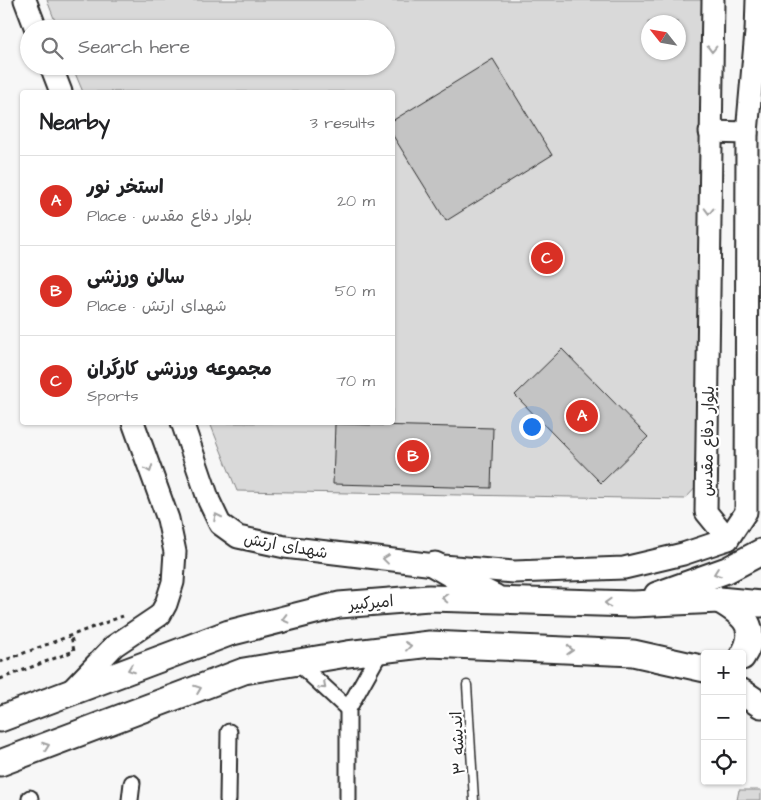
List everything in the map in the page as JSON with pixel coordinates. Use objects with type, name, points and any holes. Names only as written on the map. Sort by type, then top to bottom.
[{"type":"main road","points":[[633,604],[727,570],[761,552]]},
{"type":"main road","points":[[435,565],[500,600]]},
{"type":"main road","name":"امیرکبیر","points":[[0,719],[229,633],[339,605],[429,598],[633,604],[719,600],[761,604]]},
{"type":"main road","points":[[719,600],[734,608],[745,619],[750,632],[750,644],[746,650]]},
{"type":"main road","points":[[0,763],[244,671],[381,650],[430,644],[633,653],[701,668]]},
{"type":"main road","points":[[746,695],[761,705]]},
{"type":"street","points":[[25,0],[33,20]]},
{"type":"street","name":"بلوار دفاع مقدس","points":[[713,0],[706,512],[728,539]]},
{"type":"street","points":[[728,539],[746,512],[747,134],[757,0]]},
{"type":"street","points":[[54,75],[60,90]]},
{"type":"street","points":[[710,132],[747,134]]},
{"type":"street","points":[[70,692],[114,646],[160,615],[166,604],[173,582],[175,552],[168,519],[134,425]]},
{"type":"street","name":"شهدای ارتش","points":[[183,425],[209,501],[220,524],[238,537],[285,547],[435,565],[514,572],[624,568],[683,554],[728,539]]},
{"type":"street","points":[[348,800],[348,709],[381,650]]},
{"type":"street","points":[[297,662],[348,709]]},
{"type":"street","points":[[228,800],[229,732]]},
{"type":"street","points":[[130,800],[132,783]]},
{"type":"lane","name":"اندیشه ۳","points":[[467,685],[474,800]]},
{"type":"path","points":[[0,662],[131,613]]},
{"type":"path","points":[[0,679],[74,650],[71,636]]},
{"type":"shaded area","points":[[47,0],[704,0],[700,483],[685,499],[237,491],[211,425],[395,425],[395,90],[82,90],[76,75],[395,75],[395,20],[55,20]]},
{"type":"shaded area","points":[[739,790],[761,790],[761,800],[737,800]]},
{"type":"building","points":[[493,59],[552,155],[446,221],[395,139],[395,119]]},
{"type":"building","points":[[562,349],[648,437],[601,483],[515,395]]},
{"type":"building","points":[[335,425],[493,428],[491,488],[333,484]]},
{"type":"place","name":"مجموعه ورزشی کارگران","points":[[547,258]]},
{"type":"place","name":"استخر نور","points":[[582,416]]},
{"type":"place","name":"سالن ورزشی","points":[[413,456]]}]
